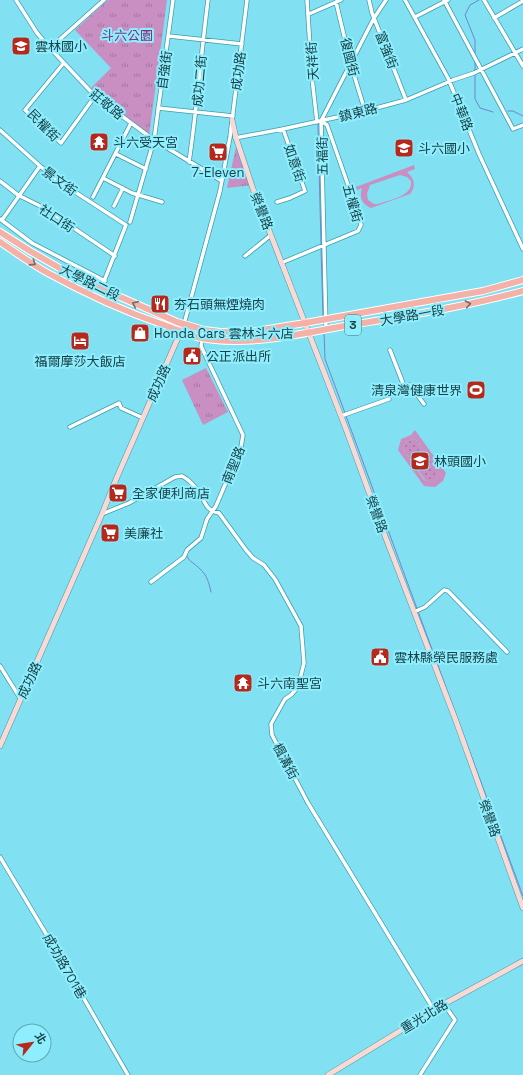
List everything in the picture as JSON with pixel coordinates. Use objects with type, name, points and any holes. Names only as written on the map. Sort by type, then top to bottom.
[{"type":"main road","name":"大學路二段","points":[[0,232],[75,277],[184,324]]},
{"type":"main road","points":[[8,247],[12,239]]},
{"type":"main road","name":"大學路二段","points":[[0,242],[45,271],[94,297],[138,316],[182,331]]},
{"type":"main road","name":"大學路一段","points":[[184,324],[204,330],[232,332],[256,331],[305,324],[483,291],[523,280]]},
{"type":"main road","name":"大學路一段","points":[[182,331],[202,338],[250,341],[308,333],[478,302],[523,291]]},
{"type":"street","name":"莊敬路","points":[[16,0],[37,33],[63,64],[95,96],[154,140],[222,181]]},
{"type":"street","points":[[50,48],[104,0]]},
{"type":"street","name":"自強街","points":[[130,222],[154,140],[173,0]]},
{"type":"street","name":"成功二街","points":[[190,162],[197,112],[208,0]]},
{"type":"street","name":"成功路","points":[[232,118],[247,0]]},
{"type":"street","name":"天祥街","points":[[307,0],[312,78],[319,121]]},
{"type":"street","points":[[309,14],[341,0]]},
{"type":"street","name":"富強街","points":[[369,0],[373,16],[406,100]]},
{"type":"street","name":"五福街","points":[[326,329],[319,121],[351,64],[373,16],[386,0]]},
{"type":"street","name":"中華路","points":[[405,0],[450,82],[479,154],[523,249]]},
{"type":"street","points":[[484,0],[523,66]]},
{"type":"street","points":[[414,17],[445,1],[513,129],[523,125]]},
{"type":"street","points":[[494,18],[523,1]]},
{"type":"street","name":"復國街","points":[[336,2],[364,111]]},
{"type":"street","points":[[169,36],[242,44]]},
{"type":"street","name":"鎮東路","points":[[233,137],[283,129],[406,100],[482,70],[523,49]]},
{"type":"street","name":"民權街","points":[[63,64],[25,110],[61,143],[95,96]]},
{"type":"street","points":[[158,108],[197,112],[232,118]]},
{"type":"street","name":"榮譽路","points":[[232,118],[233,137],[341,416],[456,721],[523,908]]},
{"type":"street","name":"五權街","points":[[281,263],[358,231],[361,225],[327,125],[319,121]]},
{"type":"street","points":[[93,197],[131,123]]},
{"type":"street","name":"如意街","points":[[278,202],[305,191],[283,129]]},
{"type":"street","name":"景文街","points":[[0,130],[58,181],[126,225],[115,256]]},
{"type":"street","name":"成功路","points":[[0,746],[182,331],[200,270],[233,137]]},
{"type":"street","points":[[116,154],[146,169]]},
{"type":"street","points":[[1,220],[40,166]]},
{"type":"street","points":[[104,178],[138,196],[162,202]]},
{"type":"street","name":"社口街","points":[[0,181],[18,195],[44,208],[115,256]]},
{"type":"street","points":[[114,206],[123,188]]},
{"type":"street","name":"大學路二段","points":[[1,220],[32,243],[105,281]]},
{"type":"street","points":[[245,256],[271,235]]},
{"type":"street","points":[[101,289],[115,256]]},
{"type":"street","name":"南聖路","points":[[151,582],[184,558],[187,550],[201,538],[207,519],[216,506],[241,447],[243,435],[201,346],[204,330]]},
{"type":"street","points":[[390,350],[404,386],[410,385],[424,404]]},
{"type":"street","points":[[341,416],[389,398]]},
{"type":"street","points":[[70,427],[119,403],[122,408],[143,418]]},
{"type":"street","name":"楓溝街","points":[[102,514],[129,503],[175,477],[182,476],[199,491],[204,503],[213,511],[219,513],[253,558],[264,565],[268,570],[286,598],[301,626],[304,663],[298,687],[285,699],[271,724],[272,735],[308,803],[434,1010]]},
{"type":"street","points":[[414,612],[425,607],[444,590],[448,591],[507,652]]},
{"type":"street","points":[[0,666],[20,698]]},
{"type":"street","name":"成功路701巷","points":[[0,857],[128,1075]]},
{"type":"street","name":"重光北路","points":[[328,1075],[444,1004],[523,961]]},
{"type":"street","points":[[420,1075],[455,1020],[444,1004]]},
{"type":"green space","name":"斗六公園","points":[[108,0],[167,0],[149,136],[91,88],[111,68],[75,30]]},
{"type":"green space","points":[[236,147],[253,185],[227,188]]},
{"type":"green space","points":[[414,165],[415,169],[407,172],[412,177],[414,183],[410,194],[371,208],[363,203],[361,198],[362,188],[357,190],[356,187]],"holes":[[[400,175],[407,177],[411,181],[411,186],[408,191],[399,197],[378,204],[374,204],[368,200],[367,194],[370,185]]]},
{"type":"green space","points":[[206,368],[228,412],[203,425],[182,380]]},
{"type":"green space","points":[[415,430],[446,473],[443,481],[435,487],[424,486],[398,450],[401,439],[411,435]],"holes":[[[413,439],[416,440],[439,472],[437,478],[433,481],[424,480],[403,449],[406,442]]]},
{"type":"green space","points":[[413,439],[416,440],[439,472],[437,478],[434,480],[425,480],[403,449],[406,442]]},
{"type":"waterway","points":[[475,54],[475,40],[465,15],[470,5],[479,0]]},
{"type":"waterway","points":[[475,61],[475,70]]},
{"type":"waterway","points":[[320,119],[347,67]]},
{"type":"waterway","points":[[475,73],[475,99],[480,108],[493,112]]},
{"type":"waterway","points":[[508,111],[513,111],[523,116]]},
{"type":"waterway","points":[[319,122],[321,244]]},
{"type":"waterway","points":[[321,248],[323,316]]},
{"type":"waterway","points":[[324,331],[325,359],[345,413]]},
{"type":"waterway","points":[[346,416],[523,896]]},
{"type":"waterway","points":[[187,556],[189,560],[204,574],[211,592]]},
{"type":"place","name":"雲林國小","points":[[21,46]]},
{"type":"place","name":"斗六受天宮","points":[[99,142]]},
{"type":"place","name":"斗六國小","points":[[404,148]]},
{"type":"place","name":"7-Eleven","points":[[218,152]]},
{"type":"place","name":"夯石頭無煙燒肉","points":[[160,304]]},
{"type":"place","name":"Honda Cars 雲林斗六店","points":[[140,333]]},
{"type":"place","name":"福爾摩莎大飯店","points":[[80,341]]},
{"type":"place","name":"公正派出所","points":[[192,356]]},
{"type":"place","name":"清泉灣健康世界","points":[[476,390]]},
{"type":"place","name":"林頭國小","points":[[420,461]]},
{"type":"place","name":"全家便利商店","points":[[118,493]]},
{"type":"place","name":"美廉社","points":[[110,533]]},
{"type":"place","name":"雲林縣榮民服務處","points":[[380,657]]},
{"type":"place","name":"斗六南聖宮","points":[[243,683]]}]
